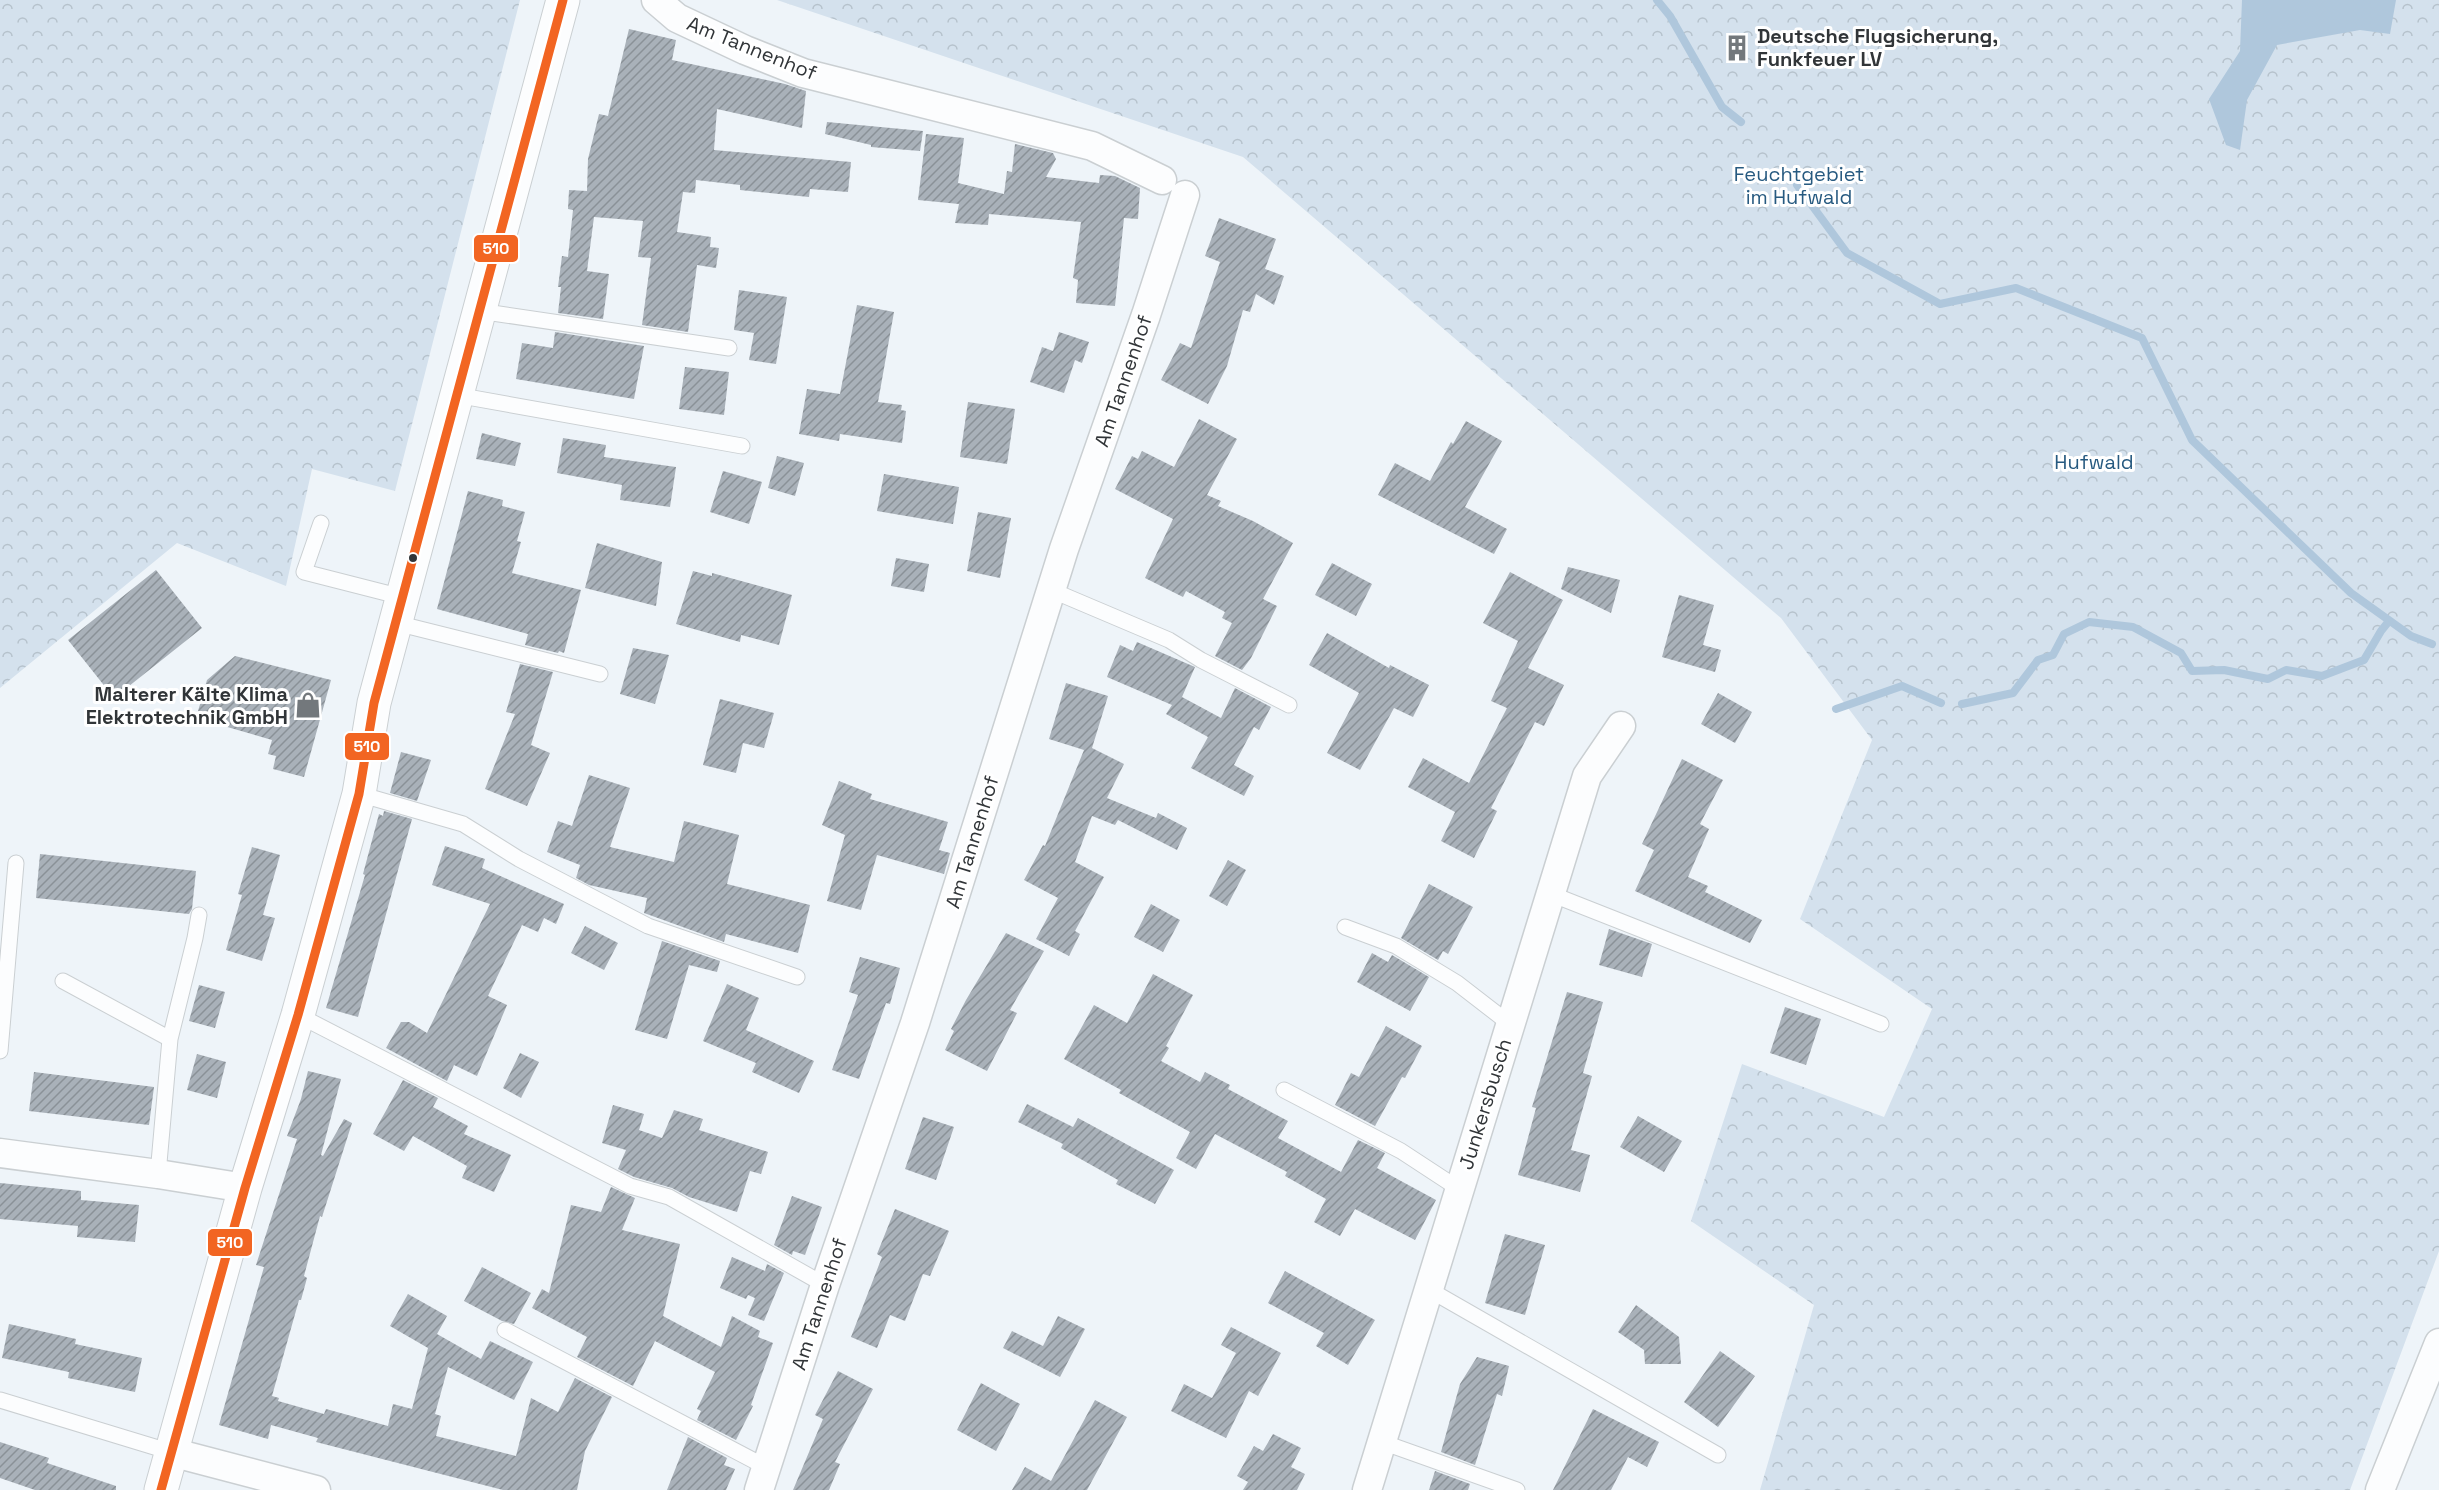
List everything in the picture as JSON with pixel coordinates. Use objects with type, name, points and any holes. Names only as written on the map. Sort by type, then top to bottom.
[{"type":"street","points":[[161,1490],[245,1188],[298,1015],[359,794],[374,703],[563,0]]},
{"type":"street","name":"Am Tannenhof","points":[[656,0],[677,18],[745,50],[803,72],[1092,146],[1174,187],[1146,315],[1052,590],[915,1023],[762,1478]]},
{"type":"street","name":"Junkersbusch","points":[[1367,1490],[1587,776],[1621,726]]},
{"type":"street","points":[[0,1153],[245,1188]]},
{"type":"street","points":[[2380,1490],[2439,1343]]},
{"type":"street","points":[[171,1452],[316,1490]]},
{"type":"lane","points":[[479,311],[729,348]]},
{"type":"lane","points":[[456,395],[742,446]]},
{"type":"lane","points":[[321,523],[304,572],[399,610],[600,674]]},
{"type":"lane","points":[[1052,590],[1169,640],[1201,660],[1289,705]]},
{"type":"lane","points":[[359,794],[463,824],[519,859],[648,926],[797,977]]},
{"type":"lane","points":[[0,1051],[16,863]]},
{"type":"lane","points":[[1551,894],[1881,1024]]},
{"type":"lane","points":[[158,1174],[170,1039],[199,915]]},
{"type":"lane","points":[[1345,927],[1396,946],[1457,983],[1510,1024]]},
{"type":"lane","points":[[63,981],[170,1039]]},
{"type":"lane","points":[[298,1015],[630,1186],[669,1197],[825,1285]]},
{"type":"lane","points":[[1284,1090],[1401,1151],[1460,1189]]},
{"type":"lane","points":[[1428,1289],[1718,1455]]},
{"type":"lane","points":[[505,1330],[762,1478]]},
{"type":"lane","points":[[0,1400],[171,1452]]},
{"type":"lane","points":[[1382,1443],[1517,1490]]},
{"type":"green space","points":[[0,0],[520,0],[395,491],[312,469],[286,586],[177,543],[0,688]]},
{"type":"green space","name":"Hufwald","points":[[777,0],[2439,0],[2439,1251],[2350,1490],[1760,1490],[1814,1305],[1691,1221],[1742,1064],[1884,1117],[1932,1009],[1800,919],[1872,740],[1781,618],[1243,157]]},
{"type":"water","points":[[2242,0],[2396,0],[2390,34],[2360,30],[2277,45],[2247,100],[2240,150],[2226,145],[2209,99],[2240,51]]},
{"type":"building","points":[[629,29],[676,40],[672,60],[785,84],[806,91],[802,128],[717,109],[714,150],[851,162],[848,192],[810,189],[809,197],[740,190],[740,185],[696,180],[695,193],[683,192],[677,232],[711,237],[710,247],[719,248],[716,268],[697,265],[688,332],[642,325],[651,258],[638,257],[643,221],[594,217],[587,271],[609,274],[603,319],[558,313],[561,287],[558,287],[562,256],[568,257],[573,210],[568,209],[569,190],[587,191],[588,159],[599,114],[608,116]]},
{"type":"building","points":[[827,122],[923,131],[920,151],[871,147],[871,145],[825,134]]},
{"type":"building","points":[[926,134],[964,138],[958,183],[1004,194],[1007,171],[1012,172],[1015,144],[1053,153],[1056,159],[1046,177],[1099,183],[1100,175],[1115,176],[1140,188],[1138,219],[1124,218],[1115,306],[1076,303],[1078,280],[1073,278],[1081,222],[989,214],[988,225],[955,223],[959,204],[918,200]]},
{"type":"building","points":[[1219,218],[1276,239],[1265,269],[1284,276],[1274,305],[1256,294],[1250,312],[1243,310],[1227,366],[1208,404],[1161,380],[1180,343],[1191,348],[1220,262],[1205,256]]},
{"type":"building","points":[[739,290],[787,297],[776,364],[749,360],[754,333],[734,330]]},
{"type":"building","points":[[857,305],[894,312],[878,402],[902,405],[901,410],[906,411],[902,443],[840,434],[839,441],[799,434],[807,389],[840,394]]},
{"type":"building","points":[[555,332],[644,346],[634,399],[516,379],[522,343],[553,348]]},
{"type":"building","points":[[1059,332],[1089,342],[1082,363],[1075,360],[1064,393],[1030,382],[1042,347],[1053,351]]},
{"type":"building","points":[[685,367],[729,372],[724,415],[679,409]]},
{"type":"building","points":[[968,402],[1015,409],[1007,464],[960,457]]},
{"type":"building","points":[[1199,419],[1237,439],[1207,495],[1221,501],[1218,506],[1253,521],[1293,543],[1263,599],[1277,606],[1251,658],[1242,670],[1215,656],[1232,623],[1222,618],[1225,612],[1186,591],[1183,597],[1145,578],[1173,519],[1115,489],[1132,456],[1138,459],[1142,451],[1174,467]]},
{"type":"building","points":[[1466,421],[1502,441],[1465,507],[1507,529],[1494,554],[1378,495],[1395,463],[1430,481],[1451,442],[1453,444]]},
{"type":"building","points":[[482,433],[521,443],[515,466],[476,459]]},
{"type":"building","points":[[563,438],[606,445],[604,457],[676,467],[670,507],[620,500],[622,485],[557,473]]},
{"type":"building","points":[[777,456],[804,463],[795,496],[768,488]]},
{"type":"building","points":[[723,471],[762,482],[749,524],[710,512]]},
{"type":"building","points":[[884,474],[959,487],[953,524],[877,511]]},
{"type":"building","points":[[468,491],[503,500],[502,506],[525,512],[517,541],[521,542],[512,573],[581,590],[564,653],[525,645],[528,634],[437,609]]},
{"type":"building","points":[[978,512],[1011,518],[1000,578],[967,571]]},
{"type":"building","points":[[597,543],[662,562],[656,606],[585,588]]},
{"type":"building","points":[[896,558],[929,564],[924,592],[891,586]]},
{"type":"building","points":[[1332,563],[1372,584],[1356,616],[1315,595]]},
{"type":"building","points":[[1568,567],[1620,580],[1611,613],[1561,589]]},
{"type":"building","points":[[156,570],[202,628],[114,698],[68,640]]},
{"type":"building","points":[[693,571],[712,576],[712,573],[792,595],[779,645],[741,635],[740,642],[676,624]]},
{"type":"building","points":[[1510,572],[1563,600],[1528,668],[1564,685],[1544,726],[1535,722],[1491,808],[1497,811],[1474,858],[1441,841],[1455,812],[1408,787],[1423,758],[1469,783],[1507,708],[1491,701],[1518,641],[1483,623]]},
{"type":"building","points":[[1679,595],[1714,605],[1703,645],[1721,650],[1715,672],[1662,657]]},
{"type":"building","points":[[1327,633],[1389,668],[1390,665],[1429,685],[1413,717],[1394,708],[1360,770],[1327,753],[1359,693],[1309,665]]},
{"type":"building","points":[[1137,642],[1195,667],[1182,697],[1221,718],[1235,688],[1271,707],[1259,730],[1254,727],[1234,765],[1254,776],[1244,796],[1191,768],[1208,737],[1166,714],[1172,705],[1107,677],[1120,645],[1133,651]]},
{"type":"building","points":[[633,648],[669,655],[655,704],[620,694]]},
{"type":"building","points":[[235,656],[331,680],[304,777],[273,769],[276,756],[268,754],[272,740],[196,718],[207,680]]},
{"type":"building","points":[[520,664],[553,672],[531,745],[550,753],[527,806],[485,789],[515,714],[506,712]]},
{"type":"building","points":[[1066,683],[1108,696],[1092,748],[1124,764],[1107,798],[1156,818],[1158,813],[1187,828],[1177,850],[1118,820],[1115,825],[1092,816],[1075,862],[1104,877],[1075,931],[1080,934],[1069,956],[1036,939],[1058,898],[1024,880],[1043,845],[1045,846],[1084,750],[1049,739]]},
{"type":"building","points":[[1718,693],[1752,712],[1735,743],[1701,724]]},
{"type":"building","points":[[720,699],[774,713],[764,748],[743,743],[736,773],[703,765]]},
{"type":"building","points":[[401,752],[431,760],[417,801],[390,793]]},
{"type":"building","points":[[1682,759],[1723,780],[1700,824],[1709,829],[1688,877],[1708,886],[1705,892],[1762,920],[1750,943],[1635,891],[1654,850],[1642,844]]},
{"type":"building","points":[[589,775],[630,788],[610,847],[674,862],[684,821],[739,835],[727,884],[810,905],[798,953],[726,934],[724,942],[644,913],[647,898],[589,885],[576,878],[580,865],[547,852],[558,821],[572,826]]},
{"type":"building","points":[[839,781],[872,794],[870,799],[948,822],[939,850],[950,853],[944,874],[877,855],[861,910],[827,901],[845,835],[822,825]]},
{"type":"building","points":[[384,811],[412,819],[358,1017],[326,1008],[365,875],[363,874],[379,814],[383,816]]},
{"type":"building","points":[[445,846],[485,859],[482,868],[564,904],[556,924],[544,918],[538,932],[522,925],[488,996],[507,1005],[477,1076],[454,1065],[447,1081],[386,1048],[401,1022],[409,1022],[427,1033],[490,904],[432,885]]},
{"type":"building","points":[[252,847],[280,855],[263,915],[275,918],[262,961],[226,950],[242,895],[238,894]]},
{"type":"building","points":[[40,854],[196,871],[192,909],[189,914],[36,898]]},
{"type":"building","points":[[1228,860],[1246,870],[1227,906],[1209,896]]},
{"type":"building","points":[[1429,884],[1473,907],[1448,954],[1443,951],[1438,960],[1401,938]]},
{"type":"building","points":[[1151,904],[1180,920],[1163,952],[1134,937]]},
{"type":"building","points":[[585,926],[618,943],[604,970],[571,953]]},
{"type":"building","points":[[1609,929],[1652,944],[1642,977],[1599,965]]},
{"type":"building","points":[[1006,933],[1044,951],[1010,1010],[1017,1013],[987,1071],[945,1050],[954,1031],[951,1029],[966,1000]]},
{"type":"building","points":[[662,941],[720,961],[717,972],[689,965],[667,1039],[635,1030]]},
{"type":"building","points":[[1372,953],[1388,962],[1392,955],[1429,977],[1410,1011],[1357,982]]},
{"type":"building","points":[[860,957],[900,968],[890,1004],[886,1003],[859,1079],[832,1070],[858,995],[849,992]]},
{"type":"building","points":[[1153,974],[1193,995],[1166,1046],[1169,1048],[1161,1061],[1200,1082],[1205,1072],[1230,1085],[1228,1089],[1288,1121],[1278,1138],[1341,1172],[1358,1140],[1385,1153],[1377,1168],[1436,1200],[1415,1240],[1355,1209],[1340,1236],[1314,1222],[1326,1199],[1285,1176],[1287,1172],[1215,1134],[1196,1169],[1176,1158],[1190,1132],[1119,1093],[1121,1090],[1064,1059],[1094,1005],[1127,1023]]},
{"type":"building","points":[[727,984],[759,998],[746,1030],[814,1061],[799,1093],[752,1072],[756,1063],[703,1041]]},
{"type":"building","points":[[199,985],[225,992],[215,1028],[189,1021]]},
{"type":"building","points":[[1567,992],[1603,1002],[1583,1073],[1592,1076],[1571,1150],[1590,1155],[1580,1192],[1518,1175],[1536,1108],[1532,1107]]},
{"type":"building","points":[[1785,1007],[1821,1019],[1806,1065],[1770,1053]]},
{"type":"building","points":[[1386,1026],[1422,1046],[1375,1126],[1335,1105],[1351,1073],[1359,1077]]},
{"type":"building","points":[[520,1053],[539,1062],[521,1098],[503,1088]]},
{"type":"building","points":[[197,1054],[226,1062],[217,1098],[187,1090]]},
{"type":"building","points":[[308,1071],[341,1079],[321,1155],[323,1156],[344,1119],[352,1123],[322,1217],[320,1216],[304,1276],[307,1278],[272,1396],[279,1398],[278,1401],[324,1414],[326,1409],[388,1426],[393,1404],[412,1409],[428,1348],[390,1326],[408,1294],[447,1316],[437,1334],[481,1359],[490,1341],[533,1362],[514,1400],[448,1367],[435,1414],[441,1416],[436,1436],[516,1456],[531,1398],[558,1412],[575,1378],[612,1397],[585,1451],[577,1490],[503,1490],[316,1442],[318,1438],[271,1425],[268,1439],[219,1425],[264,1267],[256,1265],[297,1139],[287,1136],[301,1099]]},
{"type":"building","points":[[34,1072],[154,1087],[149,1125],[29,1111]]},
{"type":"building","points":[[403,1080],[438,1098],[433,1107],[468,1126],[464,1134],[511,1155],[494,1192],[462,1178],[467,1166],[413,1136],[404,1151],[373,1134]]},
{"type":"building","points":[[1027,1104],[1073,1127],[1078,1118],[1174,1170],[1155,1204],[1116,1184],[1118,1180],[1061,1148],[1063,1144],[1018,1122]]},
{"type":"building","points":[[613,1105],[644,1114],[639,1130],[662,1138],[674,1110],[703,1119],[699,1130],[768,1152],[761,1174],[750,1171],[737,1212],[689,1197],[672,1188],[634,1177],[618,1169],[626,1150],[602,1143]]},
{"type":"building","points":[[1638,1116],[1682,1141],[1664,1172],[1620,1147]]},
{"type":"building","points":[[923,1117],[954,1127],[936,1180],[905,1169]]},
{"type":"building","points":[[0,1183],[81,1191],[81,1200],[139,1205],[135,1242],[77,1237],[78,1226],[0,1219]]},
{"type":"building","points":[[611,1187],[635,1198],[622,1230],[680,1244],[663,1316],[721,1347],[732,1316],[760,1331],[758,1337],[773,1343],[751,1405],[753,1406],[736,1440],[697,1420],[701,1411],[697,1409],[715,1372],[655,1341],[633,1386],[577,1357],[587,1337],[532,1308],[542,1289],[549,1293],[571,1205],[601,1212]]},
{"type":"building","points":[[792,1196],[822,1207],[805,1255],[793,1251],[792,1255],[774,1245]]},
{"type":"building","points":[[895,1209],[949,1231],[930,1276],[923,1274],[905,1321],[890,1315],[877,1348],[851,1337],[882,1257],[877,1254]]},
{"type":"building","points":[[1505,1234],[1545,1245],[1525,1315],[1485,1303]]},
{"type":"building","points":[[732,1257],[765,1271],[767,1264],[784,1273],[764,1321],[748,1315],[755,1298],[748,1295],[746,1299],[720,1288]]},
{"type":"building","points":[[482,1267],[531,1293],[514,1324],[502,1321],[464,1301]]},
{"type":"building","points":[[1285,1271],[1375,1320],[1348,1365],[1316,1346],[1324,1333],[1268,1303]]},
{"type":"building","points":[[1636,1305],[1679,1337],[1681,1364],[1645,1364],[1644,1350],[1618,1332]]},
{"type":"building","points":[[1058,1316],[1085,1329],[1060,1377],[1003,1348],[1012,1331],[1043,1346]]},
{"type":"building","points":[[9,1324],[76,1339],[75,1344],[142,1358],[135,1392],[68,1378],[69,1372],[2,1358]]},
{"type":"building","points":[[1231,1327],[1281,1353],[1258,1396],[1249,1391],[1226,1438],[1171,1411],[1184,1384],[1212,1398],[1236,1353],[1221,1345]]},
{"type":"building","points":[[1720,1351],[1755,1376],[1718,1427],[1684,1402]]},
{"type":"building","points":[[1477,1357],[1509,1366],[1502,1396],[1497,1394],[1475,1465],[1441,1452],[1460,1384]]},
{"type":"building","points":[[838,1371],[873,1389],[835,1462],[840,1464],[829,1490],[793,1490],[823,1419],[815,1415]]},
{"type":"building","points":[[981,1383],[1020,1404],[996,1451],[957,1430]]},
{"type":"building","points":[[1095,1400],[1127,1417],[1087,1490],[1012,1490],[1025,1467],[1051,1481]]},
{"type":"building","points":[[1593,1409],[1659,1442],[1647,1467],[1628,1457],[1611,1490],[1553,1490]]},
{"type":"building","points":[[1273,1434],[1301,1448],[1291,1467],[1305,1474],[1297,1490],[1243,1490],[1248,1482],[1237,1476],[1254,1446],[1263,1451]]},
{"type":"building","points":[[688,1437],[727,1458],[724,1465],[735,1469],[726,1490],[667,1490]]},
{"type":"building","points":[[0,1442],[49,1458],[47,1463],[116,1486],[116,1490],[35,1490],[0,1478]]},
{"type":"building","points":[[1435,1471],[1470,1484],[1468,1490],[1429,1490]]},
{"type":"waterway","points":[[1657,0],[1670,16],[1722,107],[1741,122]]},
{"type":"waterway","points":[[1797,185],[1847,253],[1940,304],[2016,288],[2142,338],[2192,440],[2351,593],[2411,636],[2432,644]]},
{"type":"waterway","points":[[1962,704],[2013,693],[2038,660],[2053,655],[2064,634],[2089,622],[2133,627],[2181,653],[2192,671],[2224,670],[2268,679],[2286,670],[2322,676],[2364,660],[2389,621]]},
{"type":"waterway","points":[[1836,709],[1902,686],[1941,703]]},
{"type":"transit line","name":"510","points":[[161,1490],[245,1188],[298,1015],[359,794],[374,703],[563,0]]},
{"type":"place","name":"Deutsche Flugsicherung, Funkfeuer LV","points":[[1737,48]]},
{"type":"place","name":"Malterer Kälte Klima Elektrotechnik GmbH","points":[[308,705]]},
{"type":"park label","name":"Feuchtgebiet im Hufwald","points":[[1799,186]]}]
